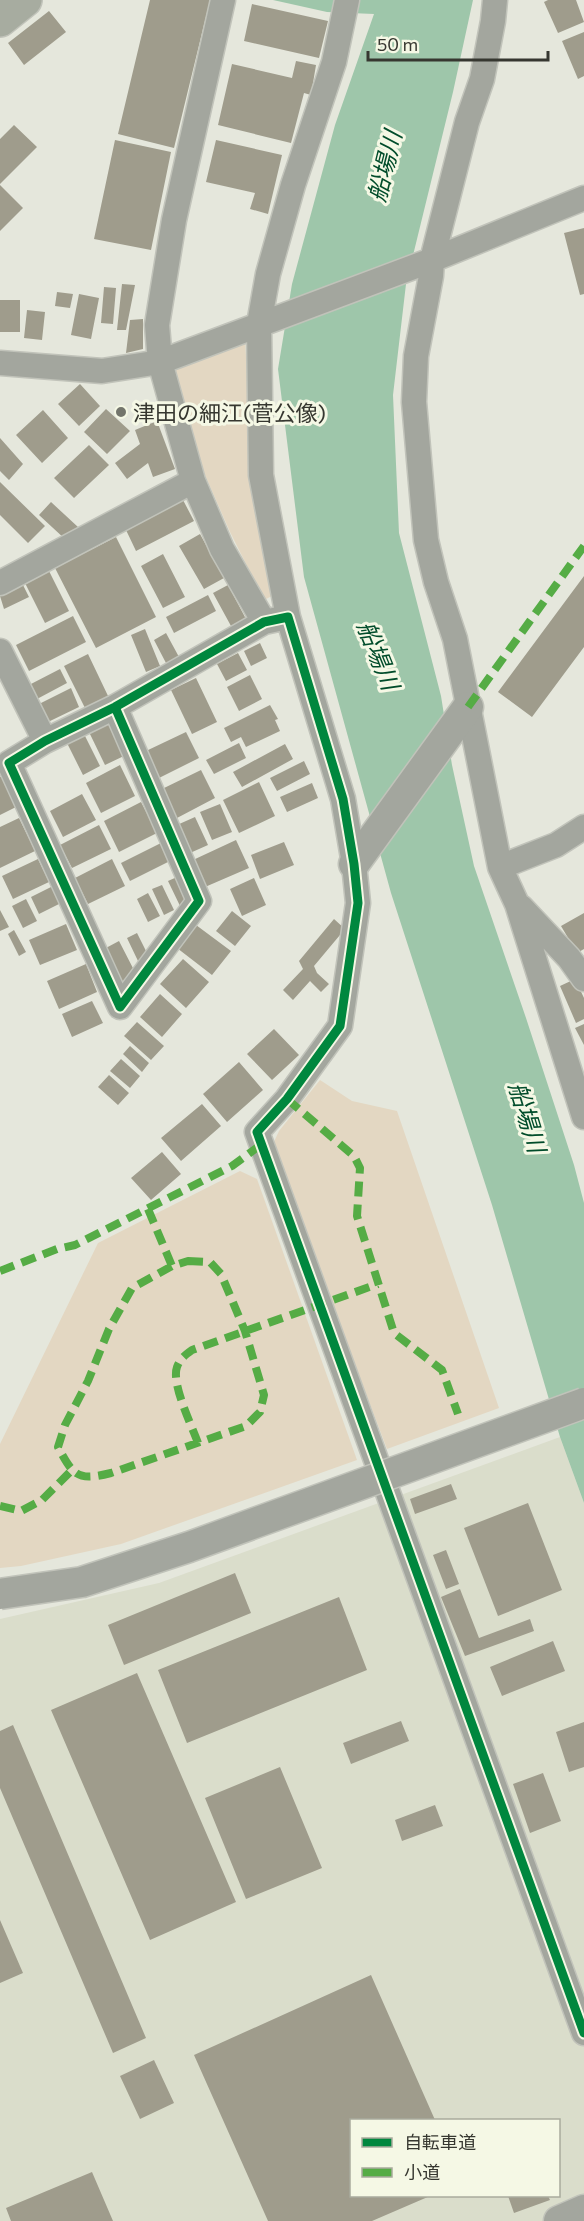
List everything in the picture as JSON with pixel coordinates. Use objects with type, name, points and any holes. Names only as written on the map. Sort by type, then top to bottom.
[{"type":"highway","points":[[0,20],[25,0]]},
{"type":"street","points":[[223,0],[174,220],[157,325],[160,362],[193,481],[222,549],[264,622]]},
{"type":"street","points":[[495,0],[482,79],[467,122],[432,260],[416,356],[414,402],[416,445],[426,540],[436,582],[455,639],[500,867],[517,904],[584,1117]]},
{"type":"street","points":[[345,10],[334,62],[293,185],[268,274],[259,324],[261,475],[288,617],[343,799],[358,903],[340,1026],[287,1099],[257,1132],[584,2033]]},
{"type":"street","points":[[0,363],[102,371],[160,362],[432,260],[584,198]]},
{"type":"street","points":[[0,583],[193,481]]},
{"type":"street","points":[[115,707],[199,901],[120,1007],[9,763],[45,741],[115,707],[264,622],[288,617]]},
{"type":"street","points":[[0,651],[45,741]]},
{"type":"street","points":[[354,864],[468,707]]},
{"type":"street","points":[[500,867],[556,845],[584,827]]},
{"type":"street","points":[[517,904],[569,958],[584,979]]},
{"type":"street","points":[[0,1594],[82,1582],[168,1554],[584,1402]]},
{"type":"street","points":[[559,2221],[584,2210]]},
{"type":"shaded area","points":[[245,339],[252,469],[274,595],[264,600],[230,532],[198,459],[174,370]]},
{"type":"shaded area","points":[[320,1080],[352,1101],[397,1111],[499,1408],[387,1449],[272,1146],[279,1131]]},
{"type":"shaded area","points":[[240,1171],[257,1179],[357,1460],[121,1544],[21,1566],[0,1568],[0,1444],[98,1243]]},
{"type":"shaded area","points":[[560,1437],[584,1503],[584,2221],[0,2221],[0,1619],[159,1583]]},
{"type":"water","name":"船場川","points":[[273,0],[473,0],[406,284],[393,395],[399,533],[441,696],[452,765],[474,866],[574,1165],[584,1203],[584,1503],[560,1437],[492,1205],[391,893],[304,577],[278,369],[292,284],[335,125],[374,14],[327,12]]},
{"type":"building","points":[[150,0],[210,0],[174,148],[118,134]]},
{"type":"building","points":[[576,0],[584,22],[558,33],[544,2]]},
{"type":"building","points":[[252,4],[328,21],[319,58],[244,41]]},
{"type":"building","points":[[49,11],[66,32],[24,65],[8,43]]},
{"type":"building","points":[[584,32],[584,76],[578,79],[562,41]]},
{"type":"building","points":[[296,61],[316,65],[311,95],[304,93],[291,143],[218,125],[232,64],[292,78]]},
{"type":"building","points":[[14,125],[37,147],[0,184],[0,139]]},
{"type":"building","points":[[115,140],[171,152],[151,250],[94,239]]},
{"type":"building","points":[[216,140],[282,155],[268,214],[250,209],[255,193],[206,182]]},
{"type":"building","points":[[0,185],[23,208],[0,231]]},
{"type":"building","points":[[584,228],[584,294],[580,295],[564,233]]},
{"type":"building","points":[[122,284],[135,285],[126,330],[117,330]]},
{"type":"building","points":[[104,287],[116,288],[113,324],[101,323]]},
{"type":"building","points":[[57,292],[73,294],[70,308],[55,306]]},
{"type":"building","points":[[79,294],[99,298],[91,339],[71,335]]},
{"type":"building","points":[[0,300],[20,300],[20,332],[0,332]]},
{"type":"building","points":[[27,310],[45,312],[42,340],[24,338]]},
{"type":"building","points":[[143,319],[143,349],[126,353],[130,320]]},
{"type":"building","points":[[80,384],[100,406],[79,426],[58,404]]},
{"type":"building","points":[[106,409],[130,431],[107,454],[84,432]]},
{"type":"building","points":[[43,410],[68,438],[42,463],[16,435]]},
{"type":"building","points":[[157,421],[175,469],[153,477],[148,463],[127,479],[115,463],[140,444],[135,430]]},
{"type":"building","points":[[0,438],[23,464],[9,480],[0,471]]},
{"type":"building","points":[[89,445],[109,465],[74,498],[54,478]]},
{"type":"building","points":[[0,482],[45,526],[28,543],[0,515]]},
{"type":"building","points":[[183,500],[194,521],[136,551],[126,530]]},
{"type":"building","points":[[51,502],[78,527],[66,540],[39,515]]},
{"type":"building","points":[[200,534],[224,578],[204,589],[179,546]]},
{"type":"building","points":[[116,537],[156,617],[96,648],[55,568]]},
{"type":"building","points":[[163,554],[185,597],[163,608],[141,566]]},
{"type":"building","points":[[49,571],[69,611],[45,623],[25,583]]},
{"type":"building","points":[[584,576],[584,647],[532,717],[498,692]]},
{"type":"building","points":[[23,585],[29,597],[4,609],[0,596]]},
{"type":"building","points":[[228,585],[246,619],[231,626],[213,593]]},
{"type":"building","points":[[208,595],[216,611],[174,633],[166,617]]},
{"type":"building","points":[[73,616],[86,642],[29,671],[16,645]]},
{"type":"building","points":[[145,629],[160,666],[146,672],[131,635]]},
{"type":"building","points":[[166,633],[179,657],[166,663],[154,640]]},
{"type":"building","points":[[260,643],[267,658],[251,666],[244,651]]},
{"type":"building","points":[[238,653],[247,670],[226,681],[217,664]]},
{"type":"building","points":[[88,654],[109,698],[86,710],[64,666]]},
{"type":"building","points":[[60,669],[67,683],[37,699],[29,685]]},
{"type":"building","points":[[250,675],[262,699],[239,711],[227,687]]},
{"type":"building","points":[[196,678],[217,722],[192,734],[171,690]]},
{"type":"building","points":[[71,688],[79,707],[48,722],[39,704]]},
{"type":"building","points":[[270,705],[278,719],[275,720],[280,731],[246,747],[241,737],[231,742],[224,728]]},
{"type":"building","points":[[109,722],[126,755],[105,765],[89,732]]},
{"type":"building","points":[[186,732],[199,758],[159,778],[146,751]]},
{"type":"building","points":[[84,734],[100,766],[83,775],[67,743]]},
{"type":"building","points":[[239,743],[246,758],[214,774],[206,760]]},
{"type":"building","points":[[285,744],[293,759],[242,787],[233,772]]},
{"type":"building","points":[[304,761],[310,774],[277,791],[270,778]]},
{"type":"building","points":[[120,765],[135,796],[101,813],[86,783]]},
{"type":"building","points":[[201,770],[215,798],[177,818],[162,789]]},
{"type":"building","points":[[5,775],[20,805],[0,815],[0,777]]},
{"type":"building","points":[[259,782],[275,816],[239,833],[223,800]]},
{"type":"building","points":[[312,783],[318,798],[287,812],[280,797]]},
{"type":"building","points":[[82,794],[96,820],[63,837],[50,811]]},
{"type":"building","points":[[141,802],[157,833],[119,852],[104,821]]},
{"type":"building","points":[[220,804],[232,832],[212,840],[200,812]]},
{"type":"building","points":[[195,817],[208,845],[190,853],[177,825]]},
{"type":"building","points":[[19,818],[35,851],[0,868],[0,827]]},
{"type":"building","points":[[99,825],[111,849],[72,868],[60,845]]},
{"type":"building","points":[[236,840],[249,868],[205,887],[193,860]]},
{"type":"building","points":[[163,842],[172,860],[130,881],[121,863]]},
{"type":"building","points":[[284,842],[294,865],[260,879],[251,855]]},
{"type":"building","points":[[38,859],[49,882],[13,899],[2,876]]},
{"type":"building","points":[[112,859],[125,886],[88,904],[75,878]]},
{"type":"building","points":[[177,877],[190,903],[181,908],[168,881]]},
{"type":"building","points":[[254,878],[266,905],[242,916],[230,889]]},
{"type":"building","points":[[55,885],[63,902],[39,914],[31,897]]},
{"type":"building","points":[[162,885],[174,910],[164,915],[152,889]]},
{"type":"building","points":[[148,893],[160,916],[148,922],[137,899]]},
{"type":"building","points":[[26,899],[37,921],[23,928],[12,906]]},
{"type":"building","points":[[0,910],[9,927],[0,931]]},
{"type":"building","points":[[232,911],[251,926],[235,946],[216,931]]},
{"type":"building","points":[[584,913],[584,949],[577,953],[561,926]]},
{"type":"building","points":[[334,919],[345,929],[314,966],[317,973],[329,984],[321,992],[310,981],[293,1000],[283,990],[303,969],[299,961]]},
{"type":"building","points":[[66,924],[77,950],[40,965],[29,940]]},
{"type":"building","points":[[196,925],[231,951],[212,975],[177,948]]},
{"type":"building","points":[[14,930],[26,952],[19,956],[8,934]]},
{"type":"building","points":[[137,933],[148,955],[138,961],[127,938]]},
{"type":"building","points":[[119,941],[136,974],[121,982],[104,949]]},
{"type":"building","points":[[183,959],[209,982],[186,1008],[160,984]]},
{"type":"building","points":[[86,964],[97,992],[59,1009],[47,981]]},
{"type":"building","points":[[575,979],[584,998],[584,1019],[576,1023],[560,986]]},
{"type":"building","points":[[160,994],[182,1014],[162,1037],[140,1017]]},
{"type":"building","points":[[92,1001],[103,1023],[72,1037],[62,1014]]},
{"type":"building","points":[[137,1022],[164,1046],[151,1060],[124,1036]]},
{"type":"building","points":[[584,1024],[584,1045],[575,1028]]},
{"type":"building","points":[[274,1029],[299,1055],[272,1080],[247,1054]]},
{"type":"building","points":[[130,1046],[149,1063],[142,1072],[123,1054]]},
{"type":"building","points":[[121,1059],[140,1076],[130,1088],[110,1071]]},
{"type":"building","points":[[239,1062],[263,1090],[227,1122],[203,1094]]},
{"type":"building","points":[[109,1075],[129,1093],[118,1105],[98,1087]]},
{"type":"building","points":[[202,1104],[221,1126],[181,1161],[161,1138]]},
{"type":"building","points":[[162,1152],[181,1174],[151,1200],[131,1178]]},
{"type":"building","points":[[451,1484],[457,1499],[415,1514],[410,1499]]},
{"type":"building","points":[[528,1503],[562,1590],[498,1616],[464,1528]]},
{"type":"building","points":[[446,1550],[459,1584],[446,1589],[433,1555]]},
{"type":"building","points":[[235,1573],[251,1613],[124,1665],[108,1625]]},
{"type":"building","points":[[460,1589],[479,1638],[530,1619],[534,1631],[465,1656],[441,1597]]},
{"type":"building","points":[[339,1597],[367,1670],[187,1743],[158,1670]]},
{"type":"building","points":[[553,1641],[565,1671],[502,1696],[490,1667]]},
{"type":"building","points":[[137,1673],[236,1902],[150,1940],[51,1710]]},
{"type":"building","points":[[401,1721],[409,1741],[351,1764],[343,1743]]},
{"type":"building","points":[[584,1722],[584,1767],[569,1772],[556,1732]]},
{"type":"building","points":[[13,1725],[146,2038],[113,2053],[0,1788],[0,1731]]},
{"type":"building","points":[[280,1767],[322,1868],[246,1899],[205,1798]]},
{"type":"building","points":[[543,1773],[561,1821],[530,1833],[513,1784]]},
{"type":"building","points":[[435,1805],[443,1826],[402,1841],[395,1820]]},
{"type":"building","points":[[0,1920],[23,1973],[0,1983]]},
{"type":"building","points":[[371,1975],[435,2119],[350,2119],[350,2197],[428,2197],[372,2221],[268,2221],[194,2055]]},
{"type":"building","points":[[154,2060],[174,2103],[140,2119],[120,2076]]},
{"type":"building","points":[[92,2172],[113,2221],[11,2221],[6,2208]]},
{"type":"building","points":[[508,2197],[548,2197],[550,2200],[514,2213]]},
{"type":"marked path","points":[[468,707],[584,546]]},
{"type":"marked path","points":[[287,1099],[354,1156],[360,1168],[357,1216],[394,1333],[442,1370],[458,1414]]},
{"type":"marked path","points":[[0,1271],[57,1249],[75,1245],[232,1166],[262,1144]]},
{"type":"marked path","points":[[148,1209],[172,1266]]},
{"type":"marked path","points":[[188,1261],[210,1262],[221,1274],[245,1331],[264,1395],[260,1412],[246,1426],[111,1473],[91,1477],[78,1474],[68,1465],[58,1447],[65,1425],[88,1381],[109,1329],[132,1288],[172,1266],[188,1261]]},
{"type":"marked path","points":[[198,1443],[177,1384],[177,1367],[185,1355],[192,1350],[378,1284]]},
{"type":"marked path","points":[[0,1506],[21,1511],[42,1500],[71,1471]]},
{"type":"cycle path","points":[[115,707],[199,901],[120,1007],[9,763],[45,741],[115,707],[264,622],[288,617],[343,799],[358,903],[340,1026],[287,1099],[257,1132],[584,2033]]},
{"type":"place","name":"津田の細江(菅公像)","points":[[121,412]]}]
